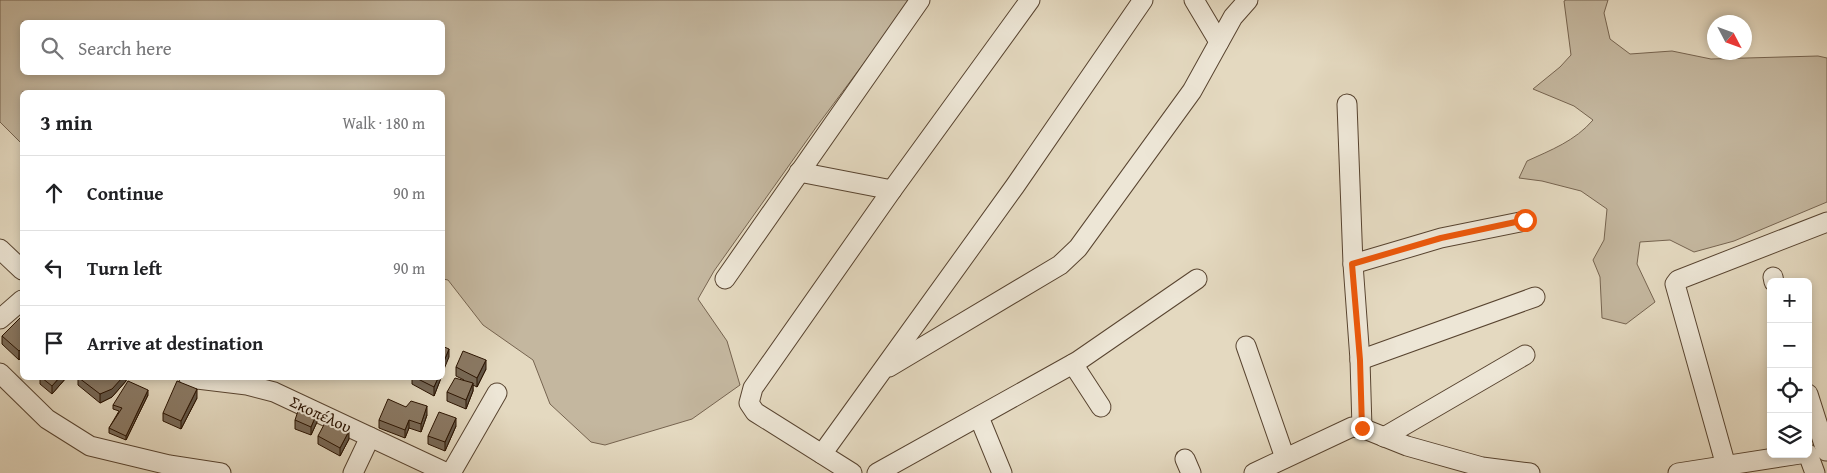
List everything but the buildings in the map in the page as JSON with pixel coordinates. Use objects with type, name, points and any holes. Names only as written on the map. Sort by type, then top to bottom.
[{"type":"street","points":[[725,279],[920,0]]},
{"type":"street","points":[[852,473],[755,412],[749,403],[753,388],[892,190],[1030,0]]},
{"type":"street","points":[[822,454],[1015,186],[1142,0]]},
{"type":"street","points":[[1194,0],[1219,42]]},
{"type":"street","points":[[881,372],[1060,265],[1078,248],[1192,91],[1233,17],[1248,0]]},
{"type":"street","points":[[1347,104],[1352,264],[1360,360],[1362,428]]},
{"type":"street","points":[[799,172],[892,190]]},
{"type":"street","points":[[1352,264],[1441,238],[1525,220]]},
{"type":"street","points":[[1726,466],[1676,284],[1678,280],[1827,222]]},
{"type":"street","points":[[0,250],[20,268]]},
{"type":"street","points":[[877,473],[1073,364],[1197,279]]},
{"type":"street","points":[[1360,360],[1535,297]]},
{"type":"street","points":[[0,320],[20,302]]},
{"type":"street","points":[[1246,346],[1285,458]]},
{"type":"street","points":[[1384,437],[1525,356]]},
{"type":"street","points":[[1073,364],[1101,408]]},
{"type":"street","points":[[0,372],[47,419],[90,446],[169,465],[221,473]]},
{"type":"street","name":"Σκοπέλου","points":[[206,380],[248,385],[274,392],[447,473]]},
{"type":"street","points":[[451,473],[497,393]]},
{"type":"street","points":[[1811,413],[1817,452],[1815,473]]},
{"type":"street","points":[[979,417],[1002,473]]},
{"type":"street","points":[[1254,473],[1352,427],[1362,428],[1407,446],[1482,467],[1521,472]]},
{"type":"street","points":[[353,473],[370,437]]},
{"type":"street","points":[[1678,473],[1775,458]]},
{"type":"shaded area","points":[[0,0],[911,0],[817,126],[714,271],[698,299],[727,341],[740,385],[692,419],[605,445],[591,442],[550,404],[533,360],[483,325],[448,280],[445,279],[445,90],[20,90],[20,142],[0,122]]},
{"type":"shaded area","points":[[1608,0],[1604,13],[1610,39],[1630,54],[1672,51],[1707,58],[1707,60],[1752,60],[1752,58],[1818,56],[1827,58],[1827,202],[1734,241],[1694,252],[1670,240],[1640,242],[1637,264],[1655,302],[1626,324],[1602,318],[1600,277],[1593,260],[1604,240],[1607,209],[1581,191],[1542,181],[1519,178],[1527,161],[1571,139],[1593,120],[1574,106],[1533,89],[1560,67],[1571,55],[1564,1]]},
{"type":"route","points":[[1362,428],[1360,360],[1352,264],[1441,238],[1525,220]]}]
